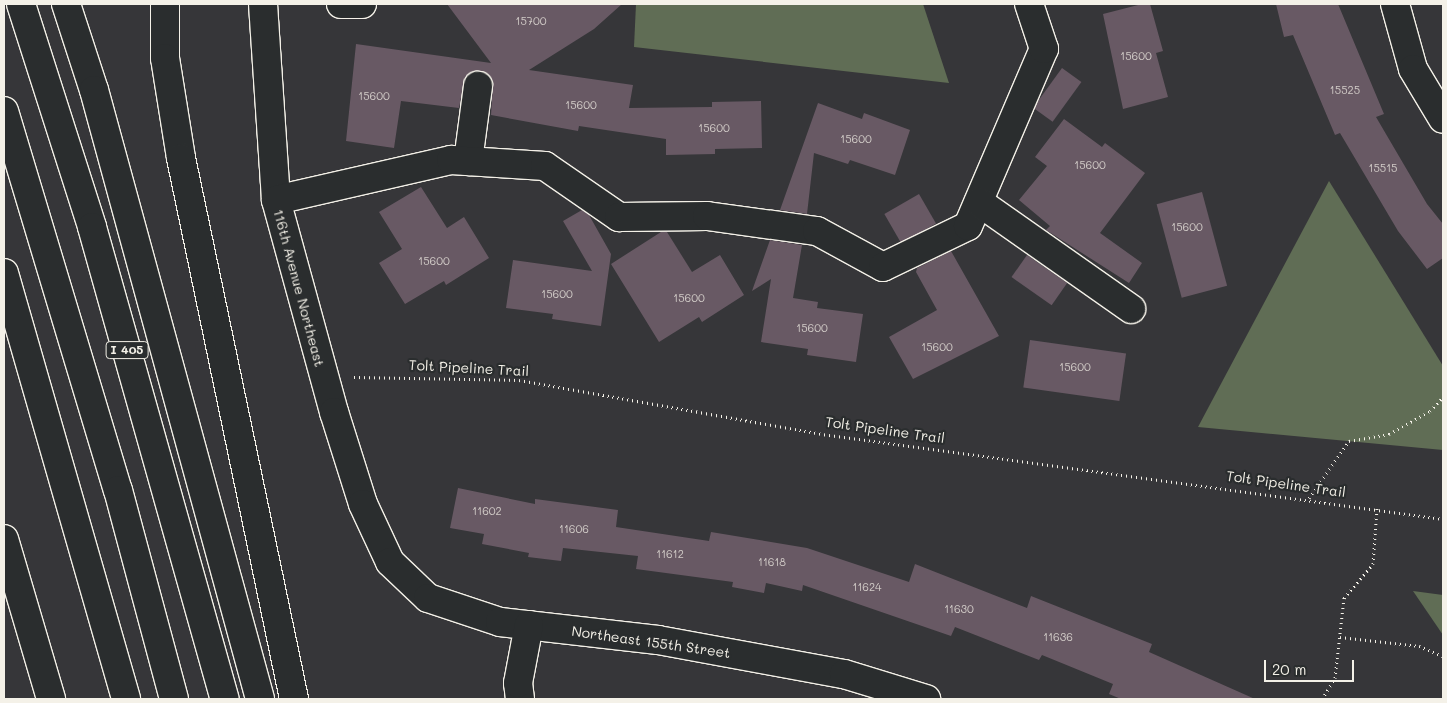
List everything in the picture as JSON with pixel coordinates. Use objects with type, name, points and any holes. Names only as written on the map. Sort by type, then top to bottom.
[{"type":"main road","name":"I 405","points":[[21,4],[92,226],[225,699]]},
{"type":"main road","name":"I 405","points":[[66,4],[94,90],[260,699]]},
{"type":"main road","points":[[165,4],[165,58],[181,158],[294,699]]},
{"type":"main road","name":"116th Avenue Northeast","points":[[262,4],[276,200],[323,378],[363,504],[390,562]]},
{"type":"main road","points":[[341,4],[362,4]]},
{"type":"main road","points":[[276,200],[451,160],[545,166],[619,217],[707,216],[817,231],[883,267],[968,226],[1044,49],[1029,4]]},
{"type":"main road","points":[[1395,4],[1413,69],[1443,119]]},
{"type":"main road","points":[[468,161],[478,86]]},
{"type":"main road","points":[[4,111],[118,490],[174,699]]},
{"type":"main road","points":[[979,202],[1131,309]]},
{"type":"main road","points":[[4,273],[126,699]]},
{"type":"main road","points":[[4,539],[52,699]]},
{"type":"main road","name":"Northeast 155th Street","points":[[390,562],[428,598],[500,622],[658,640],[844,674],[926,699]]},
{"type":"main road","points":[[520,699],[518,682],[529,625]]},
{"type":"path","name":"Tolt Pipeline Trail","points":[[323,378],[395,376],[519,380],[829,435],[1309,498],[1443,518]]},
{"type":"path","points":[[1309,498],[1349,441],[1389,434],[1430,411],[1443,397]]},
{"type":"path","points":[[1322,699],[1335,678],[1344,598],[1373,564],[1377,508]]},
{"type":"path","points":[[1340,637],[1419,646],[1443,656]]},
{"type":"green space","points":[[636,4],[923,4],[949,83],[634,47]]},
{"type":"green space","points":[[1329,181],[1443,366],[1443,450],[1198,427]]},
{"type":"green space","points":[[1413,591],[1443,595],[1443,635]]},
{"type":"building","points":[[447,4],[622,4],[594,29],[529,70],[633,85],[629,108],[712,107],[712,102],[761,101],[762,148],[715,149],[715,154],[666,155],[666,139],[579,126],[578,131],[491,115],[493,81],[480,71],[465,77],[459,108],[401,101],[394,148],[346,141],[356,44],[491,63]]},
{"type":"building","points":[[1142,4],[1150,4],[1163,51],[1156,53],[1168,97],[1123,109],[1103,14]]},
{"type":"building","points":[[1276,4],[1338,4],[1384,114],[1376,117],[1427,204],[1443,224],[1443,258],[1427,269],[1398,231],[1340,133],[1335,135],[1293,35],[1284,37]]},
{"type":"building","points":[[1062,68],[1081,82],[1053,122],[1033,108]]},
{"type":"building","points":[[818,103],[862,119],[864,113],[910,130],[895,175],[850,160],[848,164],[814,153],[807,214],[780,210]]},
{"type":"building","points":[[1064,119],[1102,147],[1105,143],[1145,173],[1100,233],[1142,263],[1129,283],[1046,230],[1050,226],[1019,200],[1047,166],[1035,157]]},
{"type":"building","points":[[421,187],[447,228],[464,217],[489,258],[446,285],[444,281],[405,304],[379,263],[402,249],[379,212]]},
{"type":"building","points":[[1202,192],[1227,286],[1182,298],[1157,204]]},
{"type":"building","points":[[919,194],[936,223],[901,243],[884,214]]},
{"type":"building","points":[[582,210],[589,215],[611,254],[601,326],[552,319],[553,314],[506,308],[513,260],[592,271],[563,221]]},
{"type":"building","points":[[661,232],[667,232],[692,272],[720,255],[744,295],[702,322],[699,317],[659,342],[611,264]]},
{"type":"building","points":[[770,240],[802,245],[793,298],[818,302],[817,308],[863,314],[856,362],[807,355],[808,349],[761,342],[771,279],[752,291]]},
{"type":"building","points":[[951,251],[999,336],[913,379],[889,337],[937,310],[916,272],[917,268]]},
{"type":"building","points":[[1027,255],[1067,283],[1052,305],[1012,277]]},
{"type":"building","points":[[1030,340],[1126,353],[1119,401],[1023,388]]},
{"type":"building","points":[[458,488],[535,504],[535,499],[618,510],[616,527],[709,541],[711,532],[807,548],[909,582],[915,564],[1027,608],[1031,596],[1152,644],[1149,652],[1255,699],[1121,699],[1109,694],[1113,684],[1042,655],[1039,660],[955,627],[951,636],[803,585],[802,591],[766,583],[764,593],[732,587],[733,582],[636,569],[638,556],[563,548],[561,561],[528,557],[529,553],[482,544],[484,534],[450,528]]}]
